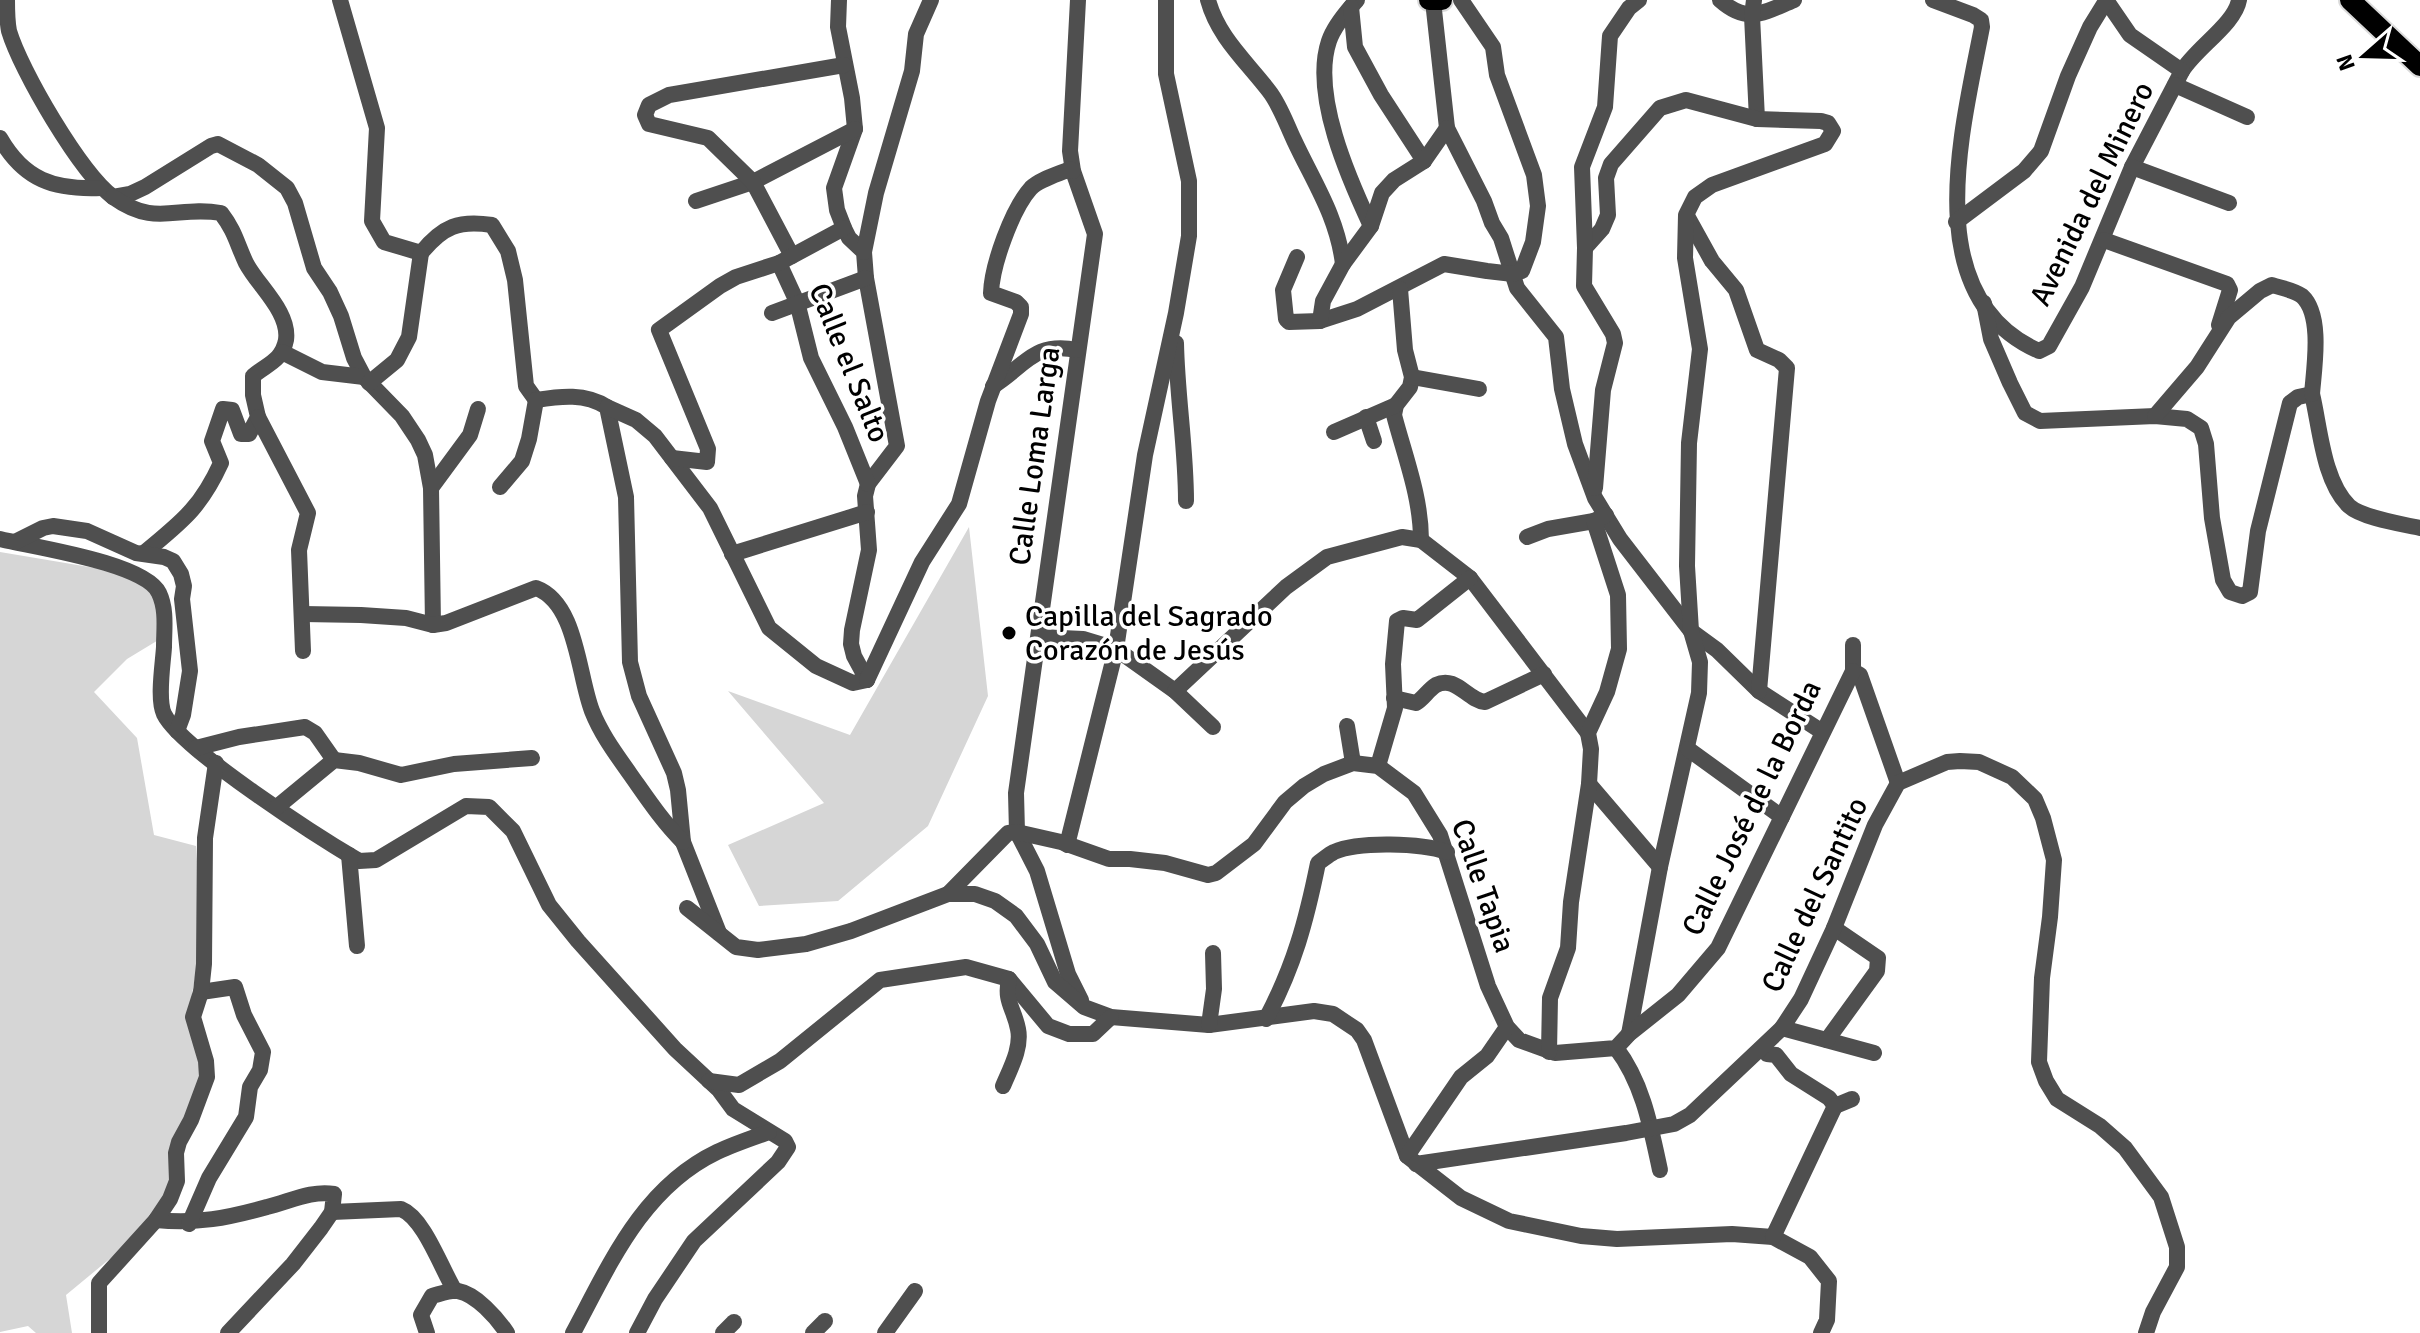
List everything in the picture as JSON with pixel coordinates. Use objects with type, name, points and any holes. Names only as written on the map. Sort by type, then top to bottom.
[{"type":"main road","points":[[1431,0],[1442,0]]},
{"type":"main road","points":[[2350,0],[2420,66]]},
{"type":"street","points":[[7,0],[9,30]]},
{"type":"street","points":[[340,0],[377,128],[372,221],[384,242],[421,253]]},
{"type":"street","points":[[839,0],[838,27],[855,129],[834,188],[837,210],[844,228],[849,238],[864,252]]},
{"type":"street","points":[[867,680],[851,644],[869,550],[865,496],[868,484],[897,446],[864,252],[876,193],[912,71],[916,34],[931,0]]},
{"type":"street","name":"Calle Loma Larga","points":[[1078,0],[1070,151],[1073,171],[1095,234],[1016,793],[1017,832],[1037,871],[1068,974],[1084,1007]]},
{"type":"street","points":[[1067,845],[1116,649],[1145,455],[1176,313],[1189,236],[1189,181],[1166,74],[1166,0]]},
{"type":"street","points":[[1208,0],[1211,14],[1224,36],[1281,109],[1332,214],[1343,264]]},
{"type":"street","points":[[1431,0],[1447,128],[1501,238],[1517,288],[1556,337],[1562,389],[1575,444],[1595,498],[1618,595],[1619,649],[1607,692],[1588,733]]},
{"type":"street","points":[[1297,257],[1283,290],[1289,322],[1320,321],[1357,309],[1444,264],[1513,274],[1522,271],[1533,242],[1538,206],[1534,175],[1497,75],[1493,47],[1461,0]]},
{"type":"street","points":[[1595,498],[1603,390],[1615,343],[1613,334],[1584,286],[1582,167],[1608,94],[1607,49],[1616,25],[1639,0]]},
{"type":"street","points":[[1720,0],[1736,12],[1794,0]]},
{"type":"street","name":"Avenida del Minero","points":[[1933,0],[1973,15],[1981,20],[1982,27],[1969,91],[1956,222],[1962,259],[1974,289],[1993,316],[2028,346],[2039,351],[2049,346],[2082,287],[2132,167],[2189,59],[2235,12],[2239,0]]},
{"type":"street","points":[[1956,222],[2024,171],[2041,151],[2068,76],[2090,27],[2106,1],[2130,35],[2179,78],[2247,117]]},
{"type":"street","points":[[1354,3],[1327,44],[1325,80],[1332,127],[1345,171],[1371,226]]},
{"type":"street","points":[[1354,3],[1355,47],[1381,95],[1424,161]]},
{"type":"street","points":[[1753,8],[1757,119]]},
{"type":"street","points":[[0,14],[69,145],[107,193],[148,215],[221,213],[234,230],[247,265],[285,325],[286,339],[282,352],[273,364],[253,376],[253,395],[258,417],[308,513],[299,550],[303,651]]},
{"type":"street","name":"Calle el Salto","points":[[844,65],[669,95],[649,105],[645,115],[649,124],[708,138],[753,182],[785,259],[811,358],[845,427],[868,484]]},
{"type":"street","points":[[1412,1160],[1461,1077],[1487,1056],[1507,1027],[1519,1040],[1549,1052],[1616,1048],[1629,1034],[1660,867],[1699,693],[1700,662],[1691,631],[1687,566],[1689,443],[1700,349],[1685,258],[1686,215],[1695,197],[1712,185],[1825,144],[1833,131],[1828,123],[1821,121],[1757,119],[1686,100],[1660,108],[1611,164],[1606,178],[1608,215],[1602,229],[1585,248]]},
{"type":"street","points":[[1320,321],[1323,301],[1343,264],[1371,226],[1382,193],[1394,180],[1424,161],[1447,128]]},
{"type":"street","points":[[696,201],[753,182],[855,129]]},
{"type":"street","points":[[0,138],[12,159],[26,173],[67,187],[130,194],[218,144],[258,165],[287,188],[295,203],[314,268],[341,316],[354,358],[366,380],[402,416],[425,455],[431,488],[433,625]]},
{"type":"street","points":[[2132,167],[2229,203]]},
{"type":"street","points":[[867,680],[922,562],[959,504],[993,386],[1021,314],[1021,307],[1016,302],[991,293],[995,269],[1014,213],[1032,186],[1070,169],[1073,171]]},
{"type":"street","points":[[1686,215],[1712,261],[1736,290],[1757,350],[1779,360],[1787,368],[1759,691]]},
{"type":"street","points":[[282,352],[322,372],[366,380],[397,360],[409,337],[421,253],[436,234],[467,222],[492,225],[508,251],[512,266],[526,386],[536,400],[522,461],[500,487]]},
{"type":"street","points":[[672,458],[707,462],[708,449],[659,330],[736,277],[785,259],[844,228]]},
{"type":"street","points":[[2104,240],[2227,284],[2230,290],[2215,336]]},
{"type":"street","points":[[772,313],[866,278]]},
{"type":"street","points":[[2155,416],[2197,367],[2229,317],[2272,285],[2300,294],[2311,308],[2315,330],[2312,394],[2321,443],[2336,486],[2349,506],[2365,514],[2420,528]]},
{"type":"street","points":[[1400,289],[1405,350],[1412,377],[1410,387],[1396,405],[1394,415],[1421,514],[1421,540]]},
{"type":"street","points":[[1984,303],[1991,339],[2025,413],[2040,421],[2155,416],[2187,419],[2201,428],[2206,444],[2212,518],[2223,580],[2230,592],[2242,596],[2250,592],[2258,531],[2290,403],[2298,397],[2312,394]]},
{"type":"street","points":[[1176,313],[1177,388],[1186,451],[1186,501]]},
{"type":"street","points":[[993,386],[1044,349],[1077,350]]},
{"type":"street","points":[[1412,377],[1479,389]]},
{"type":"street","points":[[536,400],[563,396],[594,399],[636,420],[655,436],[710,508],[769,628],[816,666],[853,683],[867,680]]},
{"type":"street","points":[[1334,432],[1396,405]]},
{"type":"street","points":[[607,407],[626,497],[630,662],[639,696],[674,773],[683,842],[719,934]]},
{"type":"street","points":[[144,553],[192,513],[213,479],[221,463],[212,441],[223,409],[232,410],[241,434],[245,436],[258,417]]},
{"type":"street","points":[[431,488],[470,435],[478,409]]},
{"type":"street","points":[[1366,417],[1374,441]]},
{"type":"street","points":[[732,554],[867,512]]},
{"type":"street","points":[[1600,518],[1620,539],[1691,631],[1717,650],[1759,691],[1821,731]]},
{"type":"street","points":[[1527,537],[1548,529],[1600,518]]},
{"type":"street","points":[[7,541],[53,526],[87,531],[127,550],[173,561],[184,586],[182,599],[190,671],[183,715],[177,731]]},
{"type":"street","points":[[1175,691],[1286,587],[1327,557],[1402,537],[1421,540],[1470,578],[1588,733],[1591,749],[1568,948],[1550,998],[1549,1052]]},
{"type":"street","points":[[7,541],[110,563],[147,579],[158,590],[165,610],[162,708],[165,716],[177,731],[216,763],[359,861],[376,860],[466,806],[489,807],[513,831],[549,905],[558,917],[675,1049],[719,1090],[733,1109],[785,1141],[788,1147],[778,1162],[694,1241],[655,1299],[637,1333]]},
{"type":"street","points":[[948,894],[1008,833],[1017,832],[1109,859],[1165,863],[1208,875],[1216,873],[1254,844],[1285,802],[1304,786],[1353,763],[1378,766],[1395,708],[1394,643],[1397,621],[1403,618],[1417,620],[1470,578]]},
{"type":"street","points":[[303,614],[406,618],[433,625],[466,616],[536,588],[550,593],[558,603],[572,637],[592,711],[611,748],[665,824],[683,842]]},
{"type":"street","points":[[1040,637],[1083,639],[1116,649],[1175,691],[1213,727]]},
{"type":"street","points":[[1853,645],[1853,671],[1860,675],[1898,783]]},
{"type":"street","name":"Calle José de la Borda","points":[[1629,1034],[1678,995],[1718,948],[1821,731],[1853,671]]},
{"type":"street","points":[[1394,698],[1416,703],[1432,687],[1451,683],[1479,702],[1485,702],[1544,674]]},
{"type":"street","points":[[1347,726],[1353,763]]},
{"type":"street","points":[[196,748],[239,737],[305,727],[315,733],[334,760]]},
{"type":"street","points":[[1688,749],[1782,817]]},
{"type":"street","points":[[277,807],[334,760],[359,763],[401,775],[454,764],[532,758]]},
{"type":"street","name":"Calle del Santito","points":[[1412,1160],[1523,1150],[1651,1129],[1674,1124],[1690,1115],[1763,1048],[1782,1028],[1801,999],[1834,928],[1875,825],[1898,783],[1947,762],[1979,762],[2012,777],[2035,799],[2054,860],[2042,978],[2039,1062],[2046,1081],[2057,1099],[2100,1126],[2125,1148],[2161,1197],[2177,1247],[2177,1267],[2153,1312],[2146,1333]]},
{"type":"street","points":[[99,1333],[99,1283],[156,1220],[170,1199],[177,1181],[176,1153],[179,1142],[207,1077],[206,1061],[193,1017],[201,992],[206,914],[205,838],[216,763]]},
{"type":"street","name":"Calle Tapia","points":[[1378,766],[1414,793],[1440,835],[1488,986],[1507,1027]]},
{"type":"street","points":[[1589,784],[1660,867]]},
{"type":"street","points":[[1266,1019],[1287,979],[1296,953],[1318,863],[1334,852],[1364,846],[1434,848],[1447,852]]},
{"type":"street","points":[[349,855],[357,946]]},
{"type":"street","points":[[687,908],[736,947],[758,950],[806,944],[851,931],[948,894],[975,894],[995,901],[1016,916],[1037,944],[1055,982],[1084,1007],[1111,1017],[1209,1025],[1314,1011],[1333,1014],[1357,1030],[1412,1160],[1461,1198],[1509,1221],[1581,1236],[1617,1239],[1732,1234],[1773,1237],[1810,1257],[1829,1281],[1827,1320],[1821,1333]]},
{"type":"street","points":[[1827,1040],[1879,964],[1878,958],[1834,928]]},
{"type":"street","points":[[1209,1025],[1214,989],[1213,953]]},
{"type":"street","points":[[706,1080],[739,1085],[780,1061],[880,980],[966,967],[1009,979],[1048,1026],[1069,1034],[1093,1034],[1111,1017]]},
{"type":"street","points":[[1003,1086],[1015,1056],[1019,1032],[1006,995],[1009,979]]},
{"type":"street","points":[[189,1224],[209,1178],[246,1117],[250,1087],[260,1070],[263,1052],[244,1015],[235,987],[201,992]]},
{"type":"street","points":[[1782,1028],[1874,1053]]},
{"type":"street","points":[[1616,1048],[1646,1107],[1660,1170]]},
{"type":"street","points":[[1763,1048],[1767,1054],[1776,1055],[1791,1074],[1829,1098],[1835,1106]]},
{"type":"street","points":[[1773,1237],[1835,1106],[1852,1099]]},
{"type":"street","points":[[573,1333],[602,1274],[644,1209],[680,1174],[704,1159],[769,1132]]},
{"type":"street","points":[[156,1220],[189,1224],[320,1192],[334,1194],[332,1212],[293,1264],[228,1333]]},
{"type":"street","points":[[332,1212],[401,1209],[410,1212],[455,1291]]},
{"type":"street","points":[[427,1333],[421,1315],[432,1296],[455,1291],[466,1294],[483,1306],[507,1333]]},
{"type":"street","points":[[885,1333],[915,1291]]},
{"type":"shaded area","points":[[969,527],[988,696],[928,826],[838,901],[759,906],[728,845],[824,803],[728,691],[850,735]]},
{"type":"shaded area","points":[[0,552],[125,573],[156,594],[160,639],[127,659],[94,692],[137,738],[154,835],[196,846],[202,938],[190,1018],[203,1082],[167,1196],[118,1252],[66,1295],[72,1333],[36,1333],[28,1326],[0,1332]]},
{"type":"place","name":"Capilla del Sagrado Corazón de Jesús","points":[[1009,633]]}]
